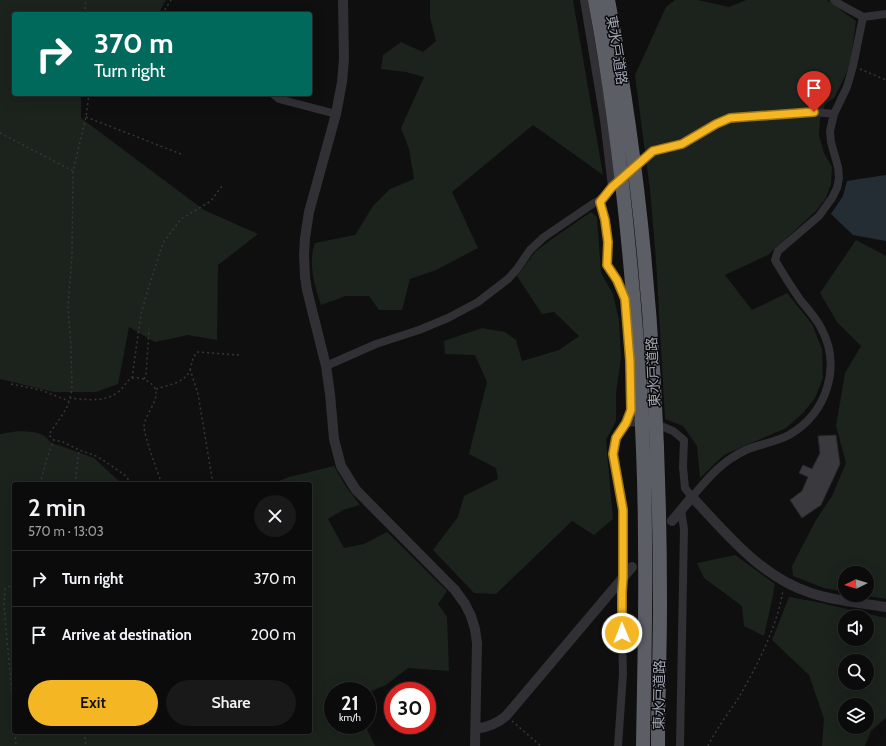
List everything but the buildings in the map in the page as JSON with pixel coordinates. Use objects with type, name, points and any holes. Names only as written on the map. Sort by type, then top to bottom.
[{"type":"highway","name":"東水戸道路","points":[[595,0],[615,125],[646,265],[650,435],[660,605],[658,746]]},
{"type":"highway","name":"東水戸道路","points":[[608,0],[620,66],[631,195],[631,266],[650,435],[645,545],[643,746]]},
{"type":"street","points":[[343,0],[344,59],[342,82],[336,114],[309,212],[304,238],[306,284],[326,366],[334,439],[339,461],[356,490],[370,506],[455,590],[471,616],[477,643],[475,746]]},
{"type":"street","points":[[584,0],[604,120],[612,187]]},
{"type":"street","points":[[834,0],[863,17],[886,14]]},
{"type":"street","points":[[672,520],[716,470],[729,459],[747,450],[779,440],[801,426],[813,415],[821,404],[827,390],[831,359],[821,328],[775,260],[778,251],[819,216],[832,198],[837,188],[839,178],[838,167],[831,142],[830,131],[834,114],[846,87],[853,66],[863,17]]},
{"type":"street","points":[[275,96],[279,99],[336,114]]},
{"type":"street","points":[[326,366],[376,344],[419,330],[448,318],[478,302],[508,279],[530,250],[544,237],[594,203],[600,202],[612,187],[653,151],[682,144],[716,124],[730,118],[814,112],[834,114]]},
{"type":"street","points":[[600,202],[605,220],[608,242],[607,265],[617,280],[625,299],[630,361],[631,410],[626,423],[616,438],[613,454],[623,510],[623,674],[618,746]]},
{"type":"street","points":[[626,423],[649,421],[673,431],[684,440],[683,467],[685,488],[742,549],[758,563],[785,582],[809,592],[827,597],[886,607]]},
{"type":"street","points":[[680,746],[684,529],[681,510]]},
{"type":"street","points":[[476,729],[486,728],[497,724],[506,716],[632,567]]},
{"type":"path","points":[[84,12],[86,0]]},
{"type":"path","points":[[163,12],[171,0]]},
{"type":"path","points":[[853,66],[886,80]]},
{"type":"path","points":[[89,96],[86,117],[73,171],[72,256],[68,306],[72,389],[68,406],[49,435],[54,440],[63,442],[103,460],[126,476],[130,482]]},
{"type":"path","points":[[86,117],[181,154]]},
{"type":"path","points":[[0,133],[73,171]]},
{"type":"path","points":[[132,378],[141,314],[164,243],[181,219],[211,201],[222,186]]},
{"type":"path","points":[[144,379],[146,375],[148,329]]},
{"type":"path","points":[[156,389],[178,382],[187,376],[193,357],[197,352],[239,355]]},
{"type":"path","points":[[190,369],[198,394],[213,482]]},
{"type":"path","points":[[70,398],[91,399],[110,396],[118,392],[128,379],[132,378],[144,379],[152,384],[156,389],[155,401],[144,427],[161,482]]},
{"type":"path","points":[[11,384],[41,390],[69,401]]},
{"type":"path","points":[[41,482],[54,440]]},
{"type":"path","points":[[74,482],[79,450]]},
{"type":"path","points":[[708,746],[738,697],[767,641],[781,604],[785,582]]},
{"type":"path","points":[[12,584],[5,589],[4,605],[12,696]]},
{"type":"path","points":[[506,716],[541,746]]},
{"type":"path","points":[[15,734],[16,746]]},
{"type":"path","points":[[84,734],[86,746]]},
{"type":"shaded area","points":[[0,0],[166,0],[159,12],[12,12],[12,96],[81,96],[81,118],[204,210],[258,234],[218,265],[217,340],[188,335],[155,342],[129,327],[118,384],[96,392],[54,392],[0,379]]},
{"type":"shaded area","points":[[430,0],[573,0],[603,175],[533,125],[452,192],[478,248],[436,270],[410,279],[402,310],[379,310],[369,296],[346,296],[321,305],[314,282],[312,266],[315,243],[355,235],[373,206],[390,189],[414,179],[409,149],[401,128],[424,77],[406,72],[381,69],[383,55],[401,42],[423,52],[436,41],[430,17]]},
{"type":"shaded area","points":[[675,0],[698,0],[729,7],[746,0],[827,0],[856,21],[850,66],[834,98],[825,104],[820,119],[819,135],[824,153],[832,167],[831,184],[826,198],[816,211],[768,255],[725,275],[752,310],[787,293],[812,324],[822,349],[823,378],[815,398],[803,413],[786,428],[724,455],[700,478],[697,446],[683,426],[665,419],[656,260],[650,190],[635,75],[666,7]]},
{"type":"shaded area","points":[[886,175],[886,241],[853,235],[831,214],[843,196],[847,181]]},
{"type":"shaded area","points":[[591,212],[597,217],[601,273],[613,294],[619,320],[621,358],[616,393],[616,421],[606,440],[613,519],[594,535],[572,521],[496,594],[474,593],[433,550],[458,517],[464,496],[498,479],[496,468],[469,454],[487,382],[475,355],[445,354],[444,341],[482,328],[505,332],[516,340],[522,361],[559,350],[579,336],[554,312],[542,314],[517,276],[535,252]]},
{"type":"shaded area","points":[[856,240],[886,256],[886,599],[874,597],[874,566],[838,566],[838,591],[824,588],[793,576],[792,566],[816,520],[832,496],[846,463],[836,426],[845,373],[861,346],[837,322],[820,293]]},
{"type":"shaded area","points":[[19,431],[40,434],[47,438],[50,442],[94,458],[120,482],[12,482],[12,734],[312,734],[312,482],[277,482],[289,477],[334,466],[347,488],[360,505],[343,510],[328,519],[344,548],[364,544],[387,532],[447,591],[438,604],[447,617],[449,671],[408,668],[390,682],[384,682],[384,686],[376,689],[376,682],[324,682],[324,734],[369,734],[375,746],[0,746],[0,434]]},
{"type":"shaded area","points":[[735,555],[775,584],[764,636],[744,626],[742,606],[704,578],[697,563]]},
{"type":"shaded area","points":[[789,597],[852,610],[838,610],[838,646],[874,646],[874,615],[886,618],[886,718],[874,728],[874,698],[838,698],[838,734],[870,734],[865,746],[822,746],[824,719],[809,675],[772,640]]},
{"type":"route","points":[[622,633],[623,510],[613,454],[616,438],[626,423],[631,410],[630,361],[625,299],[617,280],[607,265],[608,242],[605,220],[600,202],[612,187],[653,151],[682,144],[704,133],[716,124],[730,118],[814,112]]}]
